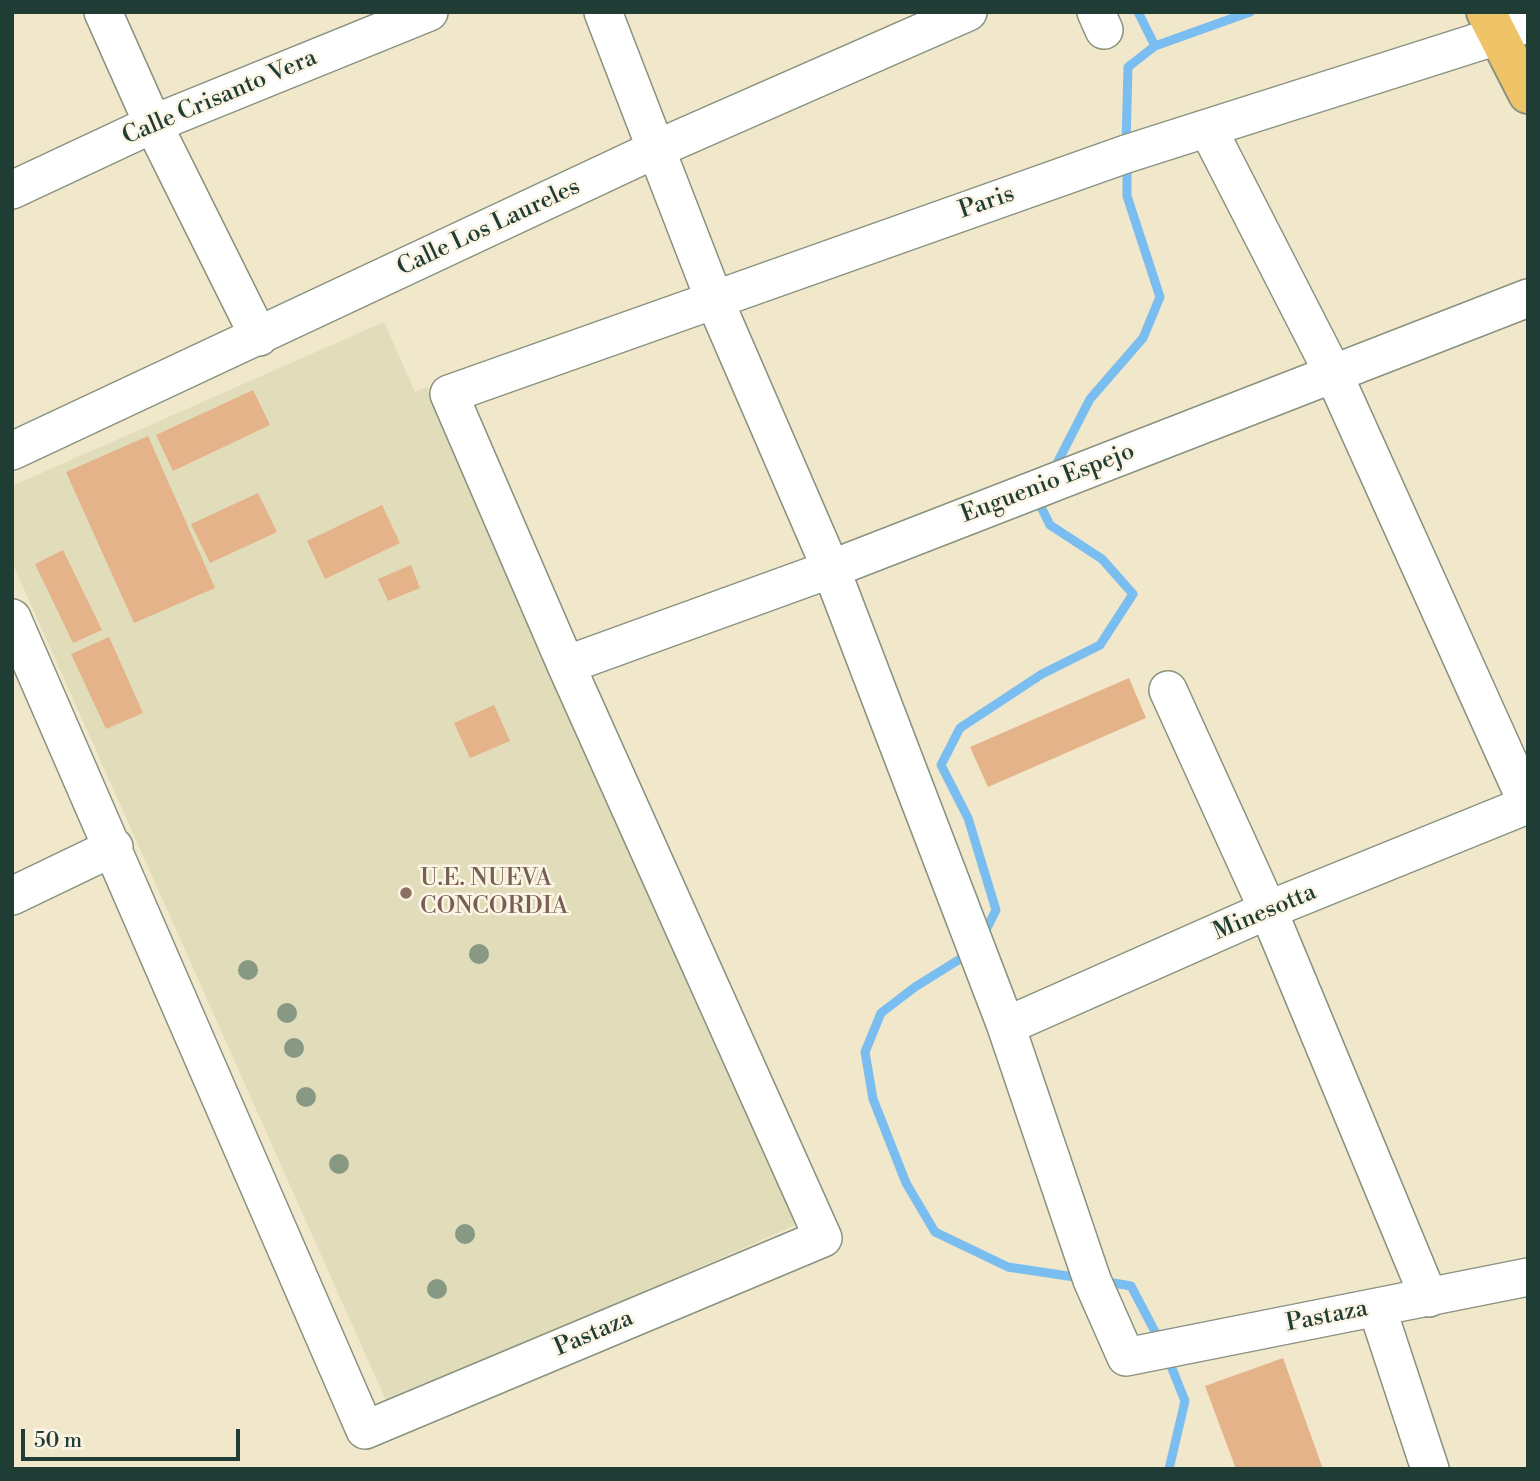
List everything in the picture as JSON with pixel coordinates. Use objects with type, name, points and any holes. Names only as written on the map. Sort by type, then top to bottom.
[{"type":"main road","points":[[1504,24],[1527,90]]},
{"type":"street","points":[[103,12],[153,124],[258,337]]},
{"type":"street","name":"Calle Crisanto Vera","points":[[12,190],[153,124],[429,12]]},
{"type":"street","points":[[603,12],[654,150],[714,299],[831,569],[1006,1026]]},
{"type":"street","name":"Calle Los Laureles","points":[[12,451],[654,150],[968,12]]},
{"type":"street","name":"Paris","points":[[566,665],[449,394],[1504,24]]},
{"type":"street","points":[[1208,129],[1334,375],[1528,805]]},
{"type":"street","name":"Euguenio Espejo","points":[[566,665],[831,569],[1528,298]]},
{"type":"street","points":[[12,618],[25,681],[114,847],[12,896]]},
{"type":"street","name":"Pastaza","points":[[114,847],[365,1430],[823,1238],[566,665]]},
{"type":"street","points":[[1168,690],[1268,910],[1429,1298]]},
{"type":"street","name":"Minesotta","points":[[1006,1026],[1268,910],[1528,805]]},
{"type":"street","name":"Pastaza","points":[[1006,1026],[1092,1280],[1126,1357],[1528,1277]]},
{"type":"street","points":[[1377,1308],[1430,1469]]},
{"type":"shaded area","name":"U.E. NUEVA CONCORDIA","points":[[384,322],[415,392],[427,387],[800,1223],[388,1405],[12,562],[12,486]]},
{"type":"building","points":[[253,390],[270,425],[173,471],[156,435]]},
{"type":"building","points":[[148,436],[215,588],[134,623],[66,472]]},
{"type":"building","points":[[258,493],[277,532],[210,563],[191,524]]},
{"type":"building","points":[[382,505],[400,543],[325,579],[307,541]]},
{"type":"building","points":[[63,550],[102,630],[73,643],[35,564]]},
{"type":"building","points":[[411,565],[420,588],[388,601],[378,579]]},
{"type":"building","points":[[109,637],[143,713],[106,729],[71,654]]},
{"type":"building","points":[[1129,678],[1146,718],[988,787],[970,747]]},
{"type":"building","points":[[494,705],[510,741],[470,758],[454,723]]},
{"type":"building","points":[[1283,1358],[1323,1469],[1236,1469],[1205,1386]]},
{"type":"waterway","points":[[1138,12],[1155,46]]},
{"type":"waterway","points":[[1126,144],[1128,67],[1155,46],[1250,12]]},
{"type":"waterway","points":[[1053,471],[1090,399],[1143,338],[1160,297],[1127,196],[1127,162]]},
{"type":"waterway","points":[[983,936],[996,910],[968,818],[941,765],[960,728],[1042,674],[1100,645],[1133,594],[1102,559],[1050,525],[1041,507],[1044,498]]},
{"type":"waterway","points":[[968,954],[915,987],[881,1013],[865,1052],[873,1099],[906,1183],[935,1232],[1008,1267],[1081,1278]]},
{"type":"waterway","points":[[1102,1281],[1131,1286],[1161,1343]]},
{"type":"waterway","points":[[1167,1356],[1185,1401],[1169,1469]]},
{"type":"place","name":"U.E. NUEVA CONCORDIA","points":[[406,893]]}]
